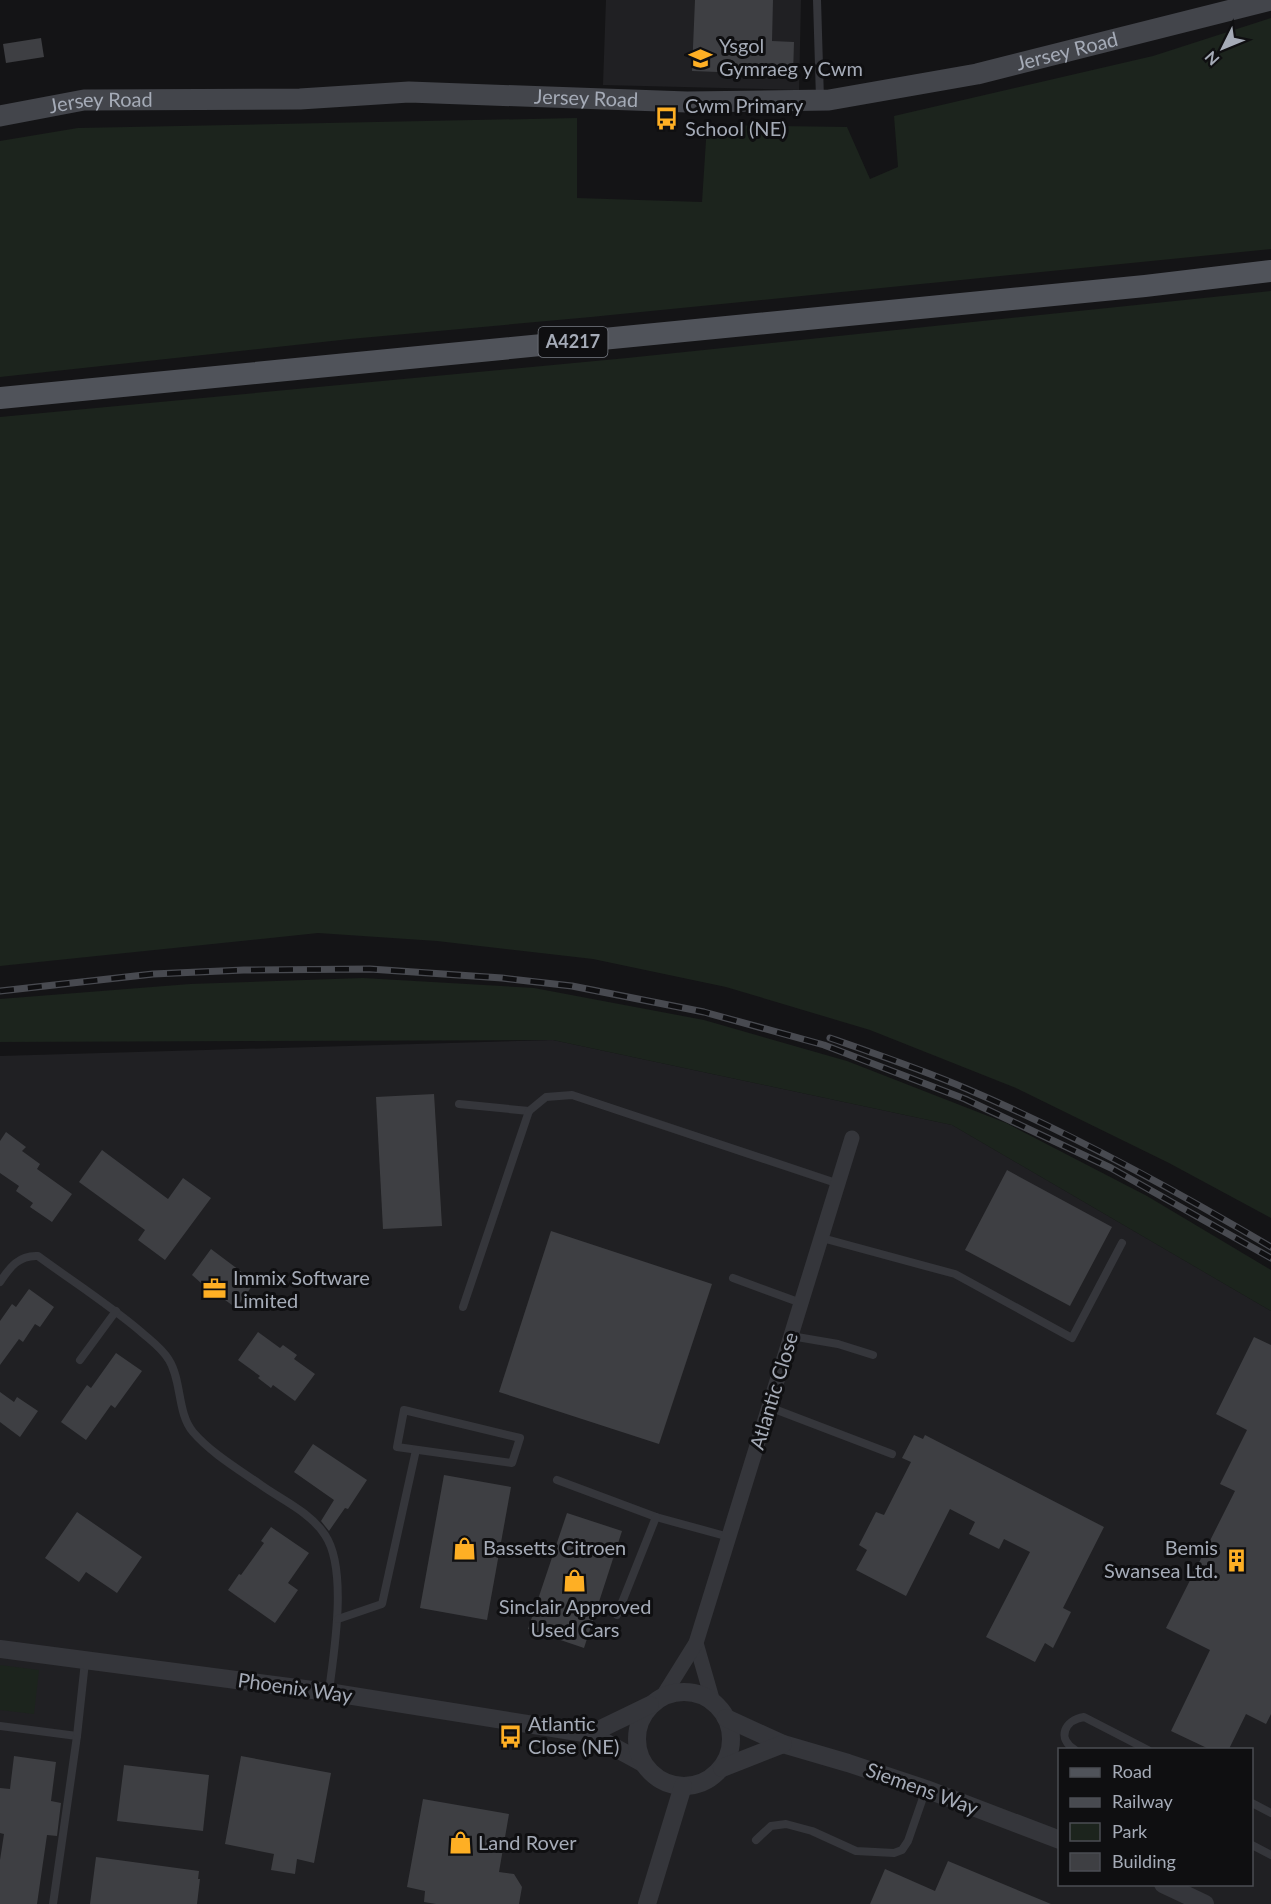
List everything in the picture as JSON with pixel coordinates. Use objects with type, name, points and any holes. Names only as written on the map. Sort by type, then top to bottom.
[{"type":"main road","name":"Jersey Road","points":[[0,116],[84,100],[300,99],[409,92],[687,102],[820,100],[977,74],[1262,2]]},
{"type":"main road","name":"A4217","points":[[0,398],[1145,286],[1271,271]]},
{"type":"street","name":"Atlantic Close","points":[[657,1700],[696,1643],[852,1138]]},
{"type":"street","points":[[696,1643],[713,1702]]},
{"type":"street","name":"Phoenix Way","points":[[0,1649],[328,1692],[590,1734],[643,1763]]},
{"type":"street","points":[[590,1734],[675,1692],[702,1695],[713,1702],[726,1718],[731,1738],[727,1759],[722,1768]]},
{"type":"street","points":[[657,1700],[644,1714],[639,1725],[636,1738],[638,1751],[650,1772],[671,1785],[683,1786],[705,1782],[722,1768],[783,1744]]},
{"type":"street","name":"Siemens Way","points":[[726,1718],[783,1744],[926,1789],[1058,1840]]},
{"type":"street","points":[[647,1904],[683,1786]]},
{"type":"street","points":[[1167,1886],[1205,1904]]},
{"type":"lane","points":[[817,0],[820,100]]},
{"type":"lane","points":[[463,1307],[529,1111],[546,1097],[572,1095],[838,1184]]},
{"type":"lane","points":[[459,1104],[529,1111]]},
{"type":"lane","points":[[822,1238],[955,1274],[1072,1338],[1122,1244]]},
{"type":"lane","points":[[0,1282],[14,1265],[26,1256],[38,1256],[116,1311],[158,1346],[169,1360],[176,1375],[188,1426],[200,1440],[240,1471],[308,1516],[325,1534],[333,1551],[338,1620],[328,1692]]},
{"type":"lane","points":[[733,1278],[801,1303]]},
{"type":"lane","points":[[80,1360],[116,1311]]},
{"type":"lane","points":[[791,1336],[838,1344],[873,1355]]},
{"type":"lane","points":[[769,1407],[892,1454]]},
{"type":"lane","points":[[404,1410],[520,1438],[512,1463],[416,1450],[397,1447],[404,1410]]},
{"type":"lane","points":[[338,1620],[382,1605],[416,1450]]},
{"type":"lane","points":[[557,1480],[656,1517],[729,1537]]},
{"type":"lane","points":[[617,1615],[656,1517]]},
{"type":"lane","points":[[53,1904],[77,1737],[85,1659]]},
{"type":"lane","points":[[1073,1748],[1069,1746],[1065,1736],[1066,1727],[1074,1719],[1084,1717],[1146,1748]]},
{"type":"lane","points":[[0,1726],[77,1737]]},
{"type":"lane","points":[[756,1840],[771,1826],[786,1824],[812,1831],[856,1851],[894,1853],[902,1850],[908,1841],[926,1789]]},
{"type":"lane","points":[[1253,1804],[1271,1813]]},
{"type":"lane","points":[[1253,1846],[1271,1855]]},
{"type":"shaded area","name":"Ysgol Gymraeg y Cwm","points":[[606,0],[801,0],[799,90],[603,85]]},
{"type":"shaded area","points":[[553,1040],[952,1125],[1271,1311],[1271,1904],[0,1904],[0,1056]]},
{"type":"green space","points":[[1271,18],[1271,249],[350,339],[0,377],[0,141],[78,128],[577,118],[577,198],[702,202],[707,125],[847,127],[870,179],[898,167],[894,116],[1153,56]]},
{"type":"green space","points":[[1271,291],[1271,1218],[1169,1163],[1016,1088],[870,1030],[726,987],[593,959],[437,941],[318,933],[0,966],[0,417],[627,358]]},
{"type":"green space","points":[[363,978],[534,988],[704,1020],[847,1061],[1006,1123],[1147,1196],[1271,1270],[1271,1311],[952,1125],[553,1040],[0,1042],[0,999],[190,984]]},
{"type":"green space","points":[[0,1665],[39,1670],[34,1714],[0,1710]]},
{"type":"building","points":[[695,0],[773,0],[772,41],[794,42],[793,75],[692,71]]},
{"type":"building","points":[[41,38],[44,57],[6,63],[3,44]]},
{"type":"building","points":[[434,1094],[442,1226],[383,1229],[376,1097]]},
{"type":"building","points":[[6,1132],[26,1147],[22,1151],[40,1164],[37,1169],[72,1194],[52,1222],[30,1207],[33,1203],[16,1191],[19,1186],[0,1173],[0,1141]]},
{"type":"building","points":[[102,1150],[168,1199],[183,1178],[211,1198],[165,1260],[138,1240],[145,1230],[79,1182]]},
{"type":"building","points":[[1007,1170],[1112,1227],[1070,1306],[965,1250]]},
{"type":"building","points":[[551,1231],[712,1284],[659,1444],[499,1392]]},
{"type":"building","points":[[211,1249],[255,1282],[236,1308],[221,1297],[219,1299],[192,1275]]},
{"type":"building","points":[[29,1289],[54,1307],[40,1327],[35,1324],[23,1342],[19,1339],[0,1365],[0,1321],[12,1304],[16,1307]]},
{"type":"building","points":[[258,1332],[280,1348],[283,1345],[297,1355],[294,1359],[315,1374],[295,1401],[273,1385],[271,1388],[258,1378],[260,1376],[238,1360]]},
{"type":"building","name":"Bemis Swansea Ltd.","points":[[1254,1337],[1271,1345],[1271,1714],[1266,1724],[1246,1714],[1229,1748],[1207,1748],[1171,1731],[1210,1650],[1166,1628],[1235,1491],[1220,1484],[1247,1430],[1216,1414]]},
{"type":"building","points":[[116,1353],[142,1371],[115,1408],[111,1405],[86,1440],[61,1422],[87,1385],[91,1388]]},
{"type":"building","points":[[0,1392],[14,1402],[17,1397],[38,1411],[20,1437],[0,1422]]},
{"type":"building","points":[[914,1435],[923,1439],[925,1435],[1104,1527],[1063,1608],[1071,1612],[1053,1648],[1045,1643],[1035,1662],[986,1637],[1030,1552],[1004,1539],[999,1549],[969,1534],[975,1522],[950,1509],[906,1596],[856,1570],[867,1550],[859,1545],[876,1512],[884,1515],[911,1462],[902,1458]]},
{"type":"building","points":[[313,1444],[367,1480],[348,1509],[345,1508],[329,1531],[321,1521],[334,1500],[294,1472]]},
{"type":"building","name":"Bassetts Citroen","points":[[444,1475],[511,1487],[487,1620],[420,1608]]},
{"type":"building","points":[[77,1512],[142,1557],[117,1593],[86,1572],[79,1582],[45,1558]]},
{"type":"building","name":"Sinclair Approved Used Cars","points":[[567,1513],[622,1531],[584,1648],[528,1629]]},
{"type":"building","points":[[271,1527],[309,1553],[288,1583],[298,1590],[275,1623],[228,1590],[264,1543],[261,1541]]},
{"type":"building","points":[[14,1756],[56,1762],[51,1801],[61,1803],[57,1836],[47,1835],[37,1904],[0,1904],[0,1860],[4,1834],[0,1833],[0,1788],[10,1789]]},
{"type":"building","points":[[241,1756],[331,1773],[314,1863],[297,1859],[295,1874],[271,1870],[274,1854],[225,1844]]},
{"type":"building","points":[[124,1765],[209,1775],[203,1831],[117,1821]]},
{"type":"building","name":"Land Rover","points":[[423,1799],[509,1814],[499,1872],[514,1874],[522,1887],[519,1904],[436,1904],[424,1902],[425,1891],[407,1887]]},
{"type":"building","points":[[96,1857],[199,1871],[197,1904],[90,1904]]},
{"type":"building","points":[[948,1861],[1051,1904],[870,1904],[885,1869],[935,1891]]},
{"type":"railway","points":[[0,991],[153,974],[244,970],[370,969],[502,978],[572,986],[704,1012],[824,1045],[965,1099],[1111,1168],[1271,1258]]},
{"type":"railway","points":[[830,1038],[899,1062],[1006,1106],[1160,1183],[1271,1247]]},
{"type":"place","name":"Ysgol Gymraeg y Cwm","points":[[701,58]]},
{"type":"place","name":"Cwm Primary School (NE)","points":[[667,118]]},
{"type":"place","name":"Immix Software Limited","points":[[215,1289]]},
{"type":"place","name":"Bassetts Citroen","points":[[465,1548]]},
{"type":"place","name":"Bemis Swansea Ltd.","points":[[1236,1560]]},
{"type":"place","name":"Sinclair Approved Used Cars","points":[[575,1580]]},
{"type":"place","name":"Atlantic Close (NE)","points":[[510,1736]]},
{"type":"place","name":"Land Rover","points":[[460,1843]]}]
